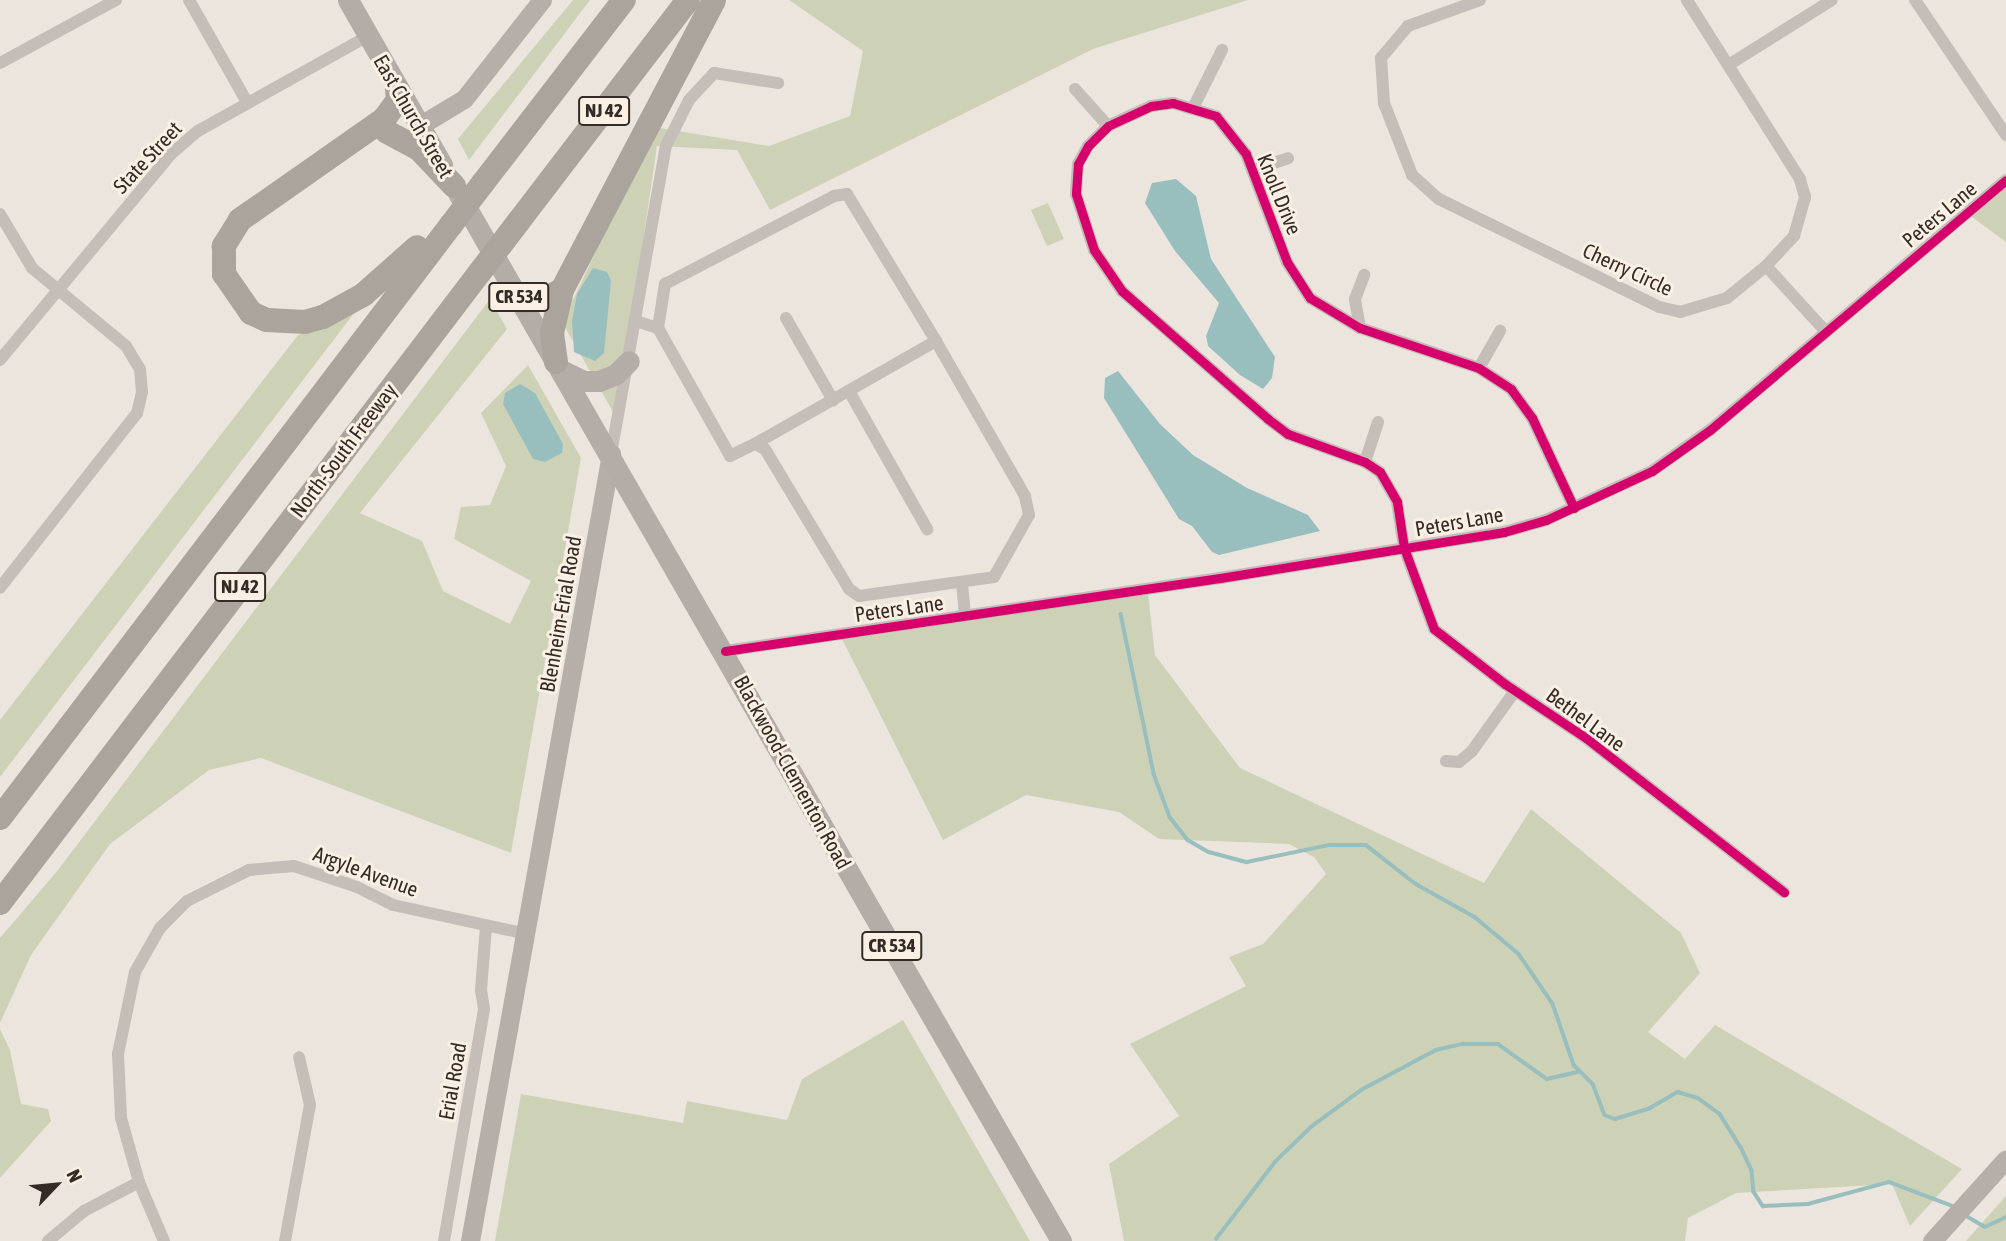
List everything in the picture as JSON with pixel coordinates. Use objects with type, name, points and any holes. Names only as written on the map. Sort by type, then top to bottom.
[{"type":"highway","name":"NJ 42","points":[[0,818],[449,220],[471,182],[501,160],[624,0]]},
{"type":"highway","name":"North-South Freeway","points":[[0,903],[688,0]]},
{"type":"highway","points":[[558,366],[552,333],[562,290],[714,0]]},
{"type":"highway","points":[[397,89],[393,111],[361,137],[259,205],[229,234],[222,258],[224,274],[251,313],[285,323],[323,317],[342,308],[380,282],[449,220]]},
{"type":"highway","points":[[361,137],[419,126]]},
{"type":"highway","points":[[387,132],[471,182]]},
{"type":"highway","points":[[521,300],[543,300],[562,290]]},
{"type":"main road","name":"East Church Street","points":[[348,0],[419,126],[471,182],[481,232]]},
{"type":"main road","points":[[419,126],[464,99],[542,0]]},
{"type":"main road","name":"Blackwood-Clementon Road","points":[[481,232],[725,651],[1061,1241]]},
{"type":"main road","points":[[558,366],[584,381],[599,381],[616,374],[629,361]]},
{"type":"main road","name":"Blenheim-Erial Road","points":[[470,1241],[611,454]]},
{"type":"main road","points":[[1933,1241],[2006,1159]]},
{"type":"street","points":[[0,63],[116,0]]},
{"type":"street","points":[[189,0],[247,102]]},
{"type":"street","name":"Cherry Circle","points":[[1480,0],[1408,26],[1381,58],[1384,103],[1400,150],[1412,175],[1425,188],[1634,295],[1680,312],[1727,298],[1766,266],[1794,236],[1805,197],[1800,179],[1730,64],[1687,0]]},
{"type":"street","points":[[1730,64],[1832,0]]},
{"type":"street","points":[[1915,0],[2006,135]]},
{"type":"street","name":"State Street","points":[[0,360],[170,155],[198,131],[368,36]]},
{"type":"street","points":[[1194,106],[1222,50]]},
{"type":"street","name":"Blenheim-Erial Road","points":[[611,454],[666,146],[689,100],[703,82],[720,72],[778,83]]},
{"type":"street","points":[[1075,89],[1108,127]]},
{"type":"street","name":"Knoll Drive","points":[[1404,548],[1397,502],[1380,472],[1365,462],[1278,426],[1172,339],[1122,291],[1094,250],[1076,194],[1078,164],[1088,146],[1108,127],[1151,106],[1173,103],[1194,106],[1216,116],[1231,131],[1252,170],[1298,282],[1310,298],[1360,328],[1479,368],[1523,401],[1574,508]]},
{"type":"street","points":[[1252,170],[1288,158]]},
{"type":"street","name":"Peters Lane","points":[[725,651],[1504,532],[1574,508],[1652,471],[1710,430],[2006,180]]},
{"type":"street","points":[[642,281],[664,285],[834,196],[847,194],[936,341],[1030,508],[994,577],[962,585],[859,596],[849,589],[765,449],[755,444]]},
{"type":"street","points":[[0,214],[33,268],[126,346],[140,369],[142,392],[136,413],[0,588]]},
{"type":"street","points":[[1766,266],[1826,332]]},
{"type":"street","points":[[1360,328],[1355,299],[1364,275]]},
{"type":"street","points":[[664,285],[658,328],[730,456],[936,341]]},
{"type":"street","points":[[786,318],[832,400]]},
{"type":"street","points":[[636,321],[658,328]]},
{"type":"street","points":[[1479,368],[1500,331]]},
{"type":"street","points":[[849,391],[927,528]]},
{"type":"street","points":[[1365,462],[1378,422]]},
{"type":"street","name":"Bethel Lane","points":[[1404,548],[1434,629],[1515,691],[1586,738],[1784,892]]},
{"type":"street","points":[[962,585],[965,615]]},
{"type":"street","points":[[1446,761],[1459,762],[1472,751],[1515,691]]},
{"type":"street","name":"Argyle Avenue","points":[[164,1241],[139,1182],[121,1118],[118,1054],[122,1014],[148,946],[187,901],[249,870],[293,866],[357,887],[393,905],[527,934]]},
{"type":"street","name":"Erial Road","points":[[443,1241],[484,1009],[481,990],[486,926]]},
{"type":"street","points":[[285,1241],[310,1105],[299,1057]]},
{"type":"street","points":[[48,1241],[84,1211],[139,1182]]},
{"type":"green space","points":[[573,0],[590,0],[469,160],[458,139]]},
{"type":"green space","points":[[789,0],[1248,0],[1093,49],[770,210],[737,150],[657,146],[617,419],[557,313],[574,298],[654,127],[769,146],[850,116],[863,51]]},
{"type":"green space","points":[[2006,178],[2006,242],[1964,211]]},
{"type":"green space","points":[[1048,203],[1064,239],[1047,246],[1031,210]]},
{"type":"green space","points":[[490,299],[507,329],[360,513],[422,541],[443,591],[510,624],[531,581],[454,539],[461,507],[490,505],[506,466],[481,413],[528,365],[581,458],[511,853],[261,758],[209,770],[110,844],[31,955],[0,1023],[0,938],[58,870]]},
{"type":"green space","points":[[358,308],[0,777],[0,720],[298,335]]},
{"type":"green space","points":[[1147,585],[1155,655],[1240,768],[1484,883],[1531,809],[1681,933],[1700,973],[1648,1032],[1685,1059],[1715,1025],[1962,1169],[1910,1226],[1892,1184],[1736,1193],[1688,1218],[1685,1241],[1124,1241],[1109,1164],[1179,1116],[1130,1044],[1246,986],[1229,957],[1263,944],[1326,874],[1314,857],[1289,844],[1159,839],[1119,812],[1026,795],[943,840],[839,633]]},
{"type":"green space","points":[[903,1020],[1030,1241],[495,1241],[521,1094],[683,1123],[687,1101],[787,1120],[802,1079]]},
{"type":"green space","points":[[0,1029],[10,1050],[21,1104],[48,1109],[51,1121],[0,1178]]},
{"type":"green space","points":[[2006,1196],[2006,1241],[1966,1241]]},
{"type":"water","points":[[1176,179],[1196,196],[1211,259],[1275,357],[1272,378],[1263,389],[1240,375],[1208,346],[1206,336],[1219,303],[1175,251],[1145,203],[1152,183]]},
{"type":"water","points":[[593,268],[607,272],[611,281],[604,353],[595,361],[574,352],[572,321],[577,294]]},
{"type":"water","points":[[1118,371],[1160,424],[1193,455],[1247,488],[1308,515],[1320,531],[1219,555],[1212,552],[1192,526],[1179,519],[1104,398],[1105,378]]},
{"type":"water","points":[[520,384],[535,393],[563,444],[562,453],[545,462],[533,459],[503,404],[505,393]]},
{"type":"waterway","points":[[1121,614],[1154,774],[1170,817],[1188,840],[1209,852],[1247,862],[1329,845],[1366,845],[1416,884],[1475,917],[1519,954],[1553,1004],[1574,1065],[1593,1084],[1605,1115],[1615,1119],[1650,1108],[1678,1092],[1698,1098],[1720,1114],[1741,1147],[1752,1171],[1754,1192],[1763,1206],[1808,1204],[1889,1182],[1953,1206]]},
{"type":"waterway","points":[[1216,1239],[1275,1162],[1311,1127],[1361,1090],[1436,1050],[1463,1044],[1498,1044],[1547,1079],[1578,1072]]},
{"type":"waterway","points":[[1965,1215],[1985,1227],[2006,1217]]},
{"type":"cycle path","points":[[1574,508],[1532,418],[1511,389],[1479,368],[1360,328],[1310,298],[1287,262],[1246,154],[1216,116],[1173,103],[1151,106],[1108,126],[1088,146],[1078,164],[1076,194],[1094,250],[1122,291],[1288,434],[1365,462],[1380,472],[1397,502],[1404,548],[1434,629],[1505,684],[1586,738],[1784,892]]},
{"type":"cycle path","points":[[725,651],[1220,578],[1504,532],[1546,520],[1652,471],[1710,430],[2006,180]]}]
